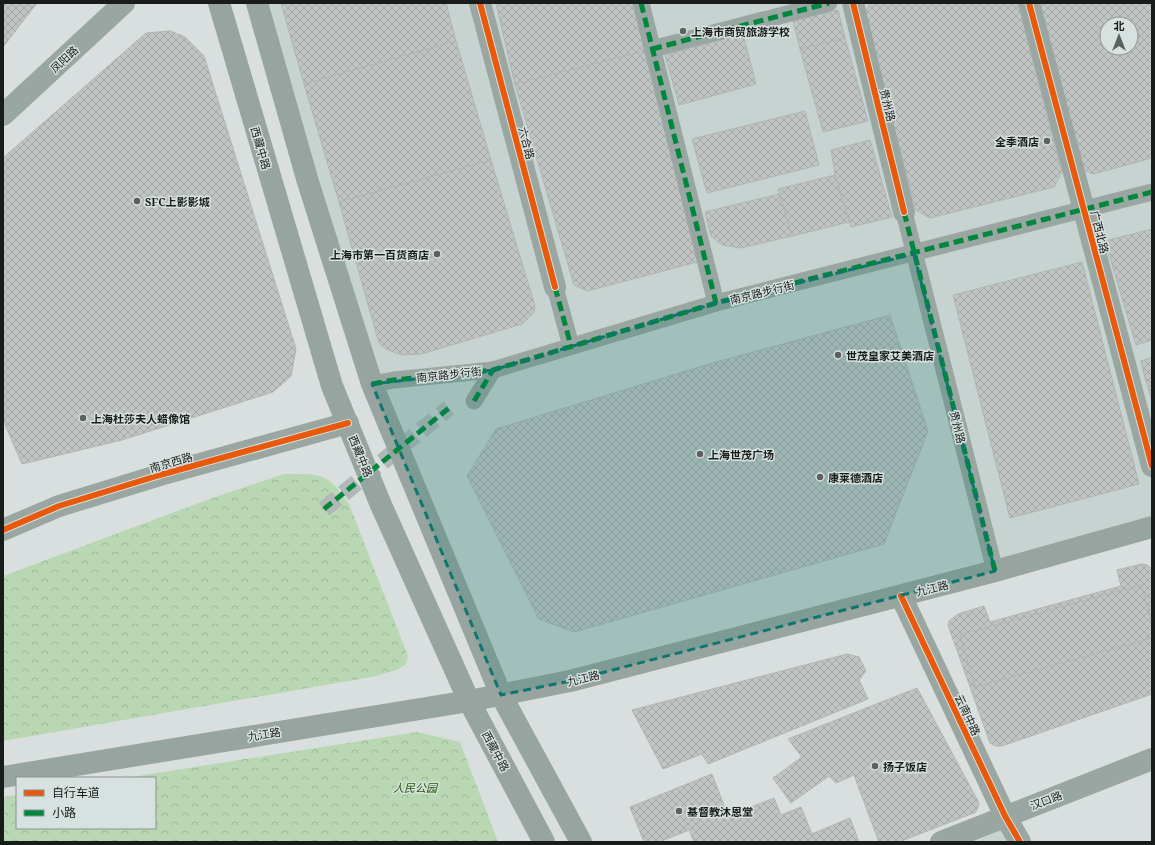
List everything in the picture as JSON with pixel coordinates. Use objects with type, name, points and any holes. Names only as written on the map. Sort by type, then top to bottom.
[{"type":"main road","name":"西藏中路","points":[[219,3],[332,386],[381,505],[469,701],[544,842]]},
{"type":"main road","points":[[257,3],[308,182],[372,384],[501,695],[581,842]]},
{"type":"main road","name":"九江路","points":[[3,777],[469,701],[570,681],[901,596],[1152,527]]},
{"type":"street","name":"凤阳路","points":[[3,115],[124,3]]},
{"type":"street","name":"六合路","points":[[480,3],[555,287]]},
{"type":"street","points":[[641,3],[716,303]]},
{"type":"street","points":[[652,49],[829,3]]},
{"type":"street","name":"贵州路","points":[[853,3],[914,254],[995,571]]},
{"type":"street","name":"广西北路","points":[[1029,3],[1152,466]]},
{"type":"street","name":"南京路步行街","points":[[372,384],[394,380],[493,370],[716,303],[914,254],[1152,192]]},
{"type":"street","points":[[555,287],[571,346]]},
{"type":"street","points":[[474,401],[493,370]]},
{"type":"street","name":"南京西路","points":[[3,530],[59,506],[160,475],[348,423]]},
{"type":"street","name":"云南中路","points":[[901,596],[1006,816],[1020,842]]},
{"type":"street","name":"汉口路","points":[[941,842],[1152,759]]},
{"type":"highlighted area","points":[[914,254],[995,571],[570,681],[501,695],[372,384],[493,370],[716,303]]},
{"type":"shaded area","points":[[258,3],[1152,3],[1152,527],[501,695],[372,384]]},
{"type":"shaded area","points":[[1003,829],[1010,842],[975,842]]},
{"type":"green space","points":[[284,474],[315,475],[329,480],[349,504],[408,656],[406,664],[397,670],[372,677],[3,741],[3,576],[215,497]]},
{"type":"green space","name":"人民公园","points":[[417,732],[460,742],[498,842],[3,842],[3,797],[16,795],[16,829],[156,829],[156,777],[131,777]]},
{"type":"building","points":[[3,3],[37,3],[3,47]]},
{"type":"building","points":[[281,3],[446,3],[456,41],[304,84]]},
{"type":"building","points":[[496,3],[641,3],[705,260],[587,291],[574,285],[515,84]]},
{"type":"building","points":[[496,3],[641,3],[652,49],[515,84]]},
{"type":"building","points":[[871,3],[1018,3],[1062,172],[1054,187],[930,218],[916,210],[864,13]]},
{"type":"building","points":[[1036,3],[1152,3],[1152,158],[1093,174],[1081,169]]},
{"type":"building","points":[[838,10],[845,38],[800,49],[793,21]]},
{"type":"building","points":[[170,31],[185,37],[204,56],[296,349],[291,376],[273,392],[122,440],[22,464],[3,420],[3,158],[146,33]]},
{"type":"building","points":[[743,34],[756,84],[679,105],[665,55]]},
{"type":"building","points":[[845,38],[868,121],[823,132],[800,49]]},
{"type":"building","points":[[456,41],[491,160],[339,202],[304,84]]},
{"type":"building","points":[[805,111],[819,165],[707,193],[692,139]]},
{"type":"building","points":[[870,140],[892,217],[851,227],[835,175],[831,150]]},
{"type":"building","name":"上海市第一百货商店","points":[[491,160],[535,306],[534,312],[522,324],[421,354],[401,355],[386,349],[379,343],[339,202]]},
{"type":"building","points":[[835,175],[849,222],[792,236],[778,189]]},
{"type":"building","points":[[779,194],[792,236],[741,248],[722,245],[711,236],[705,212]]},
{"type":"building","points":[[1152,229],[1152,340],[1136,345],[1105,241]]},
{"type":"building","points":[[1082,262],[1139,484],[1010,518],[953,295]]},
{"type":"building","name":"上海世茂广场","points":[[890,315],[928,431],[884,544],[574,632],[539,619],[467,476],[496,429],[709,364]]},
{"type":"building","points":[[1152,358],[1152,380],[1146,382],[1141,361]]},
{"type":"building","points":[[1152,358],[1152,402],[1141,361]]},
{"type":"building","points":[[1142,564],[1147,565],[1152,569],[1152,694],[1002,746],[996,746],[990,743],[948,625],[949,621],[958,614],[984,606],[990,622],[1121,586],[1117,570]]},
{"type":"building","points":[[1141,585],[1152,623],[1152,638],[975,687],[960,635]]},
{"type":"building","points":[[847,654],[859,657],[866,671],[859,680],[868,699],[708,764],[702,754],[663,769],[632,710]]},
{"type":"building","name":"扬子饭店","points":[[917,688],[979,803],[976,812],[899,842],[879,842],[854,775],[836,783],[829,776],[791,803],[773,778],[802,757],[788,739]]},
{"type":"building","name":"基督教沐恩堂","points":[[712,774],[728,816],[774,798],[781,815],[801,807],[812,834],[850,818],[859,842],[694,842],[689,830],[659,842],[644,842],[630,807]]},
{"type":"tunnel","points":[[324,509],[449,408]]},
{"type":"marked path","points":[[641,3],[716,303]]},
{"type":"marked path","points":[[652,49],[829,3]]},
{"type":"marked path","points":[[372,384],[394,380],[493,370],[716,303],[1152,192]]},
{"type":"marked path","points":[[904,212],[995,571]]},
{"type":"marked path","points":[[555,287],[571,346]]},
{"type":"marked path","points":[[474,401],[493,370]]},
{"type":"marked path","points":[[324,509],[449,408]]},
{"type":"cycle path","points":[[480,3],[555,287]]},
{"type":"cycle path","points":[[853,3],[904,212]]},
{"type":"cycle path","points":[[1029,3],[1152,466]]},
{"type":"cycle path","points":[[3,530],[59,506],[160,475],[348,423]]},
{"type":"cycle path","points":[[901,596],[1005,816],[1020,842]]},
{"type":"place","name":"上海市商贸旅游学校","points":[[683,31]]},
{"type":"place","name":"全季酒店","points":[[1047,141]]},
{"type":"place","name":"SFC上影影城","points":[[137,201]]},
{"type":"place","name":"上海市第一百货商店","points":[[437,254]]},
{"type":"place","name":"世茂皇家艾美酒店","points":[[838,355]]},
{"type":"place","name":"上海杜莎夫人蜡像馆","points":[[83,418]]},
{"type":"place","name":"上海世茂广场","points":[[700,454]]},
{"type":"place","name":"康莱德酒店","points":[[820,477]]},
{"type":"place","name":"扬子饭店","points":[[875,766]]},
{"type":"place","name":"基督教沐恩堂","points":[[679,811]]}]
